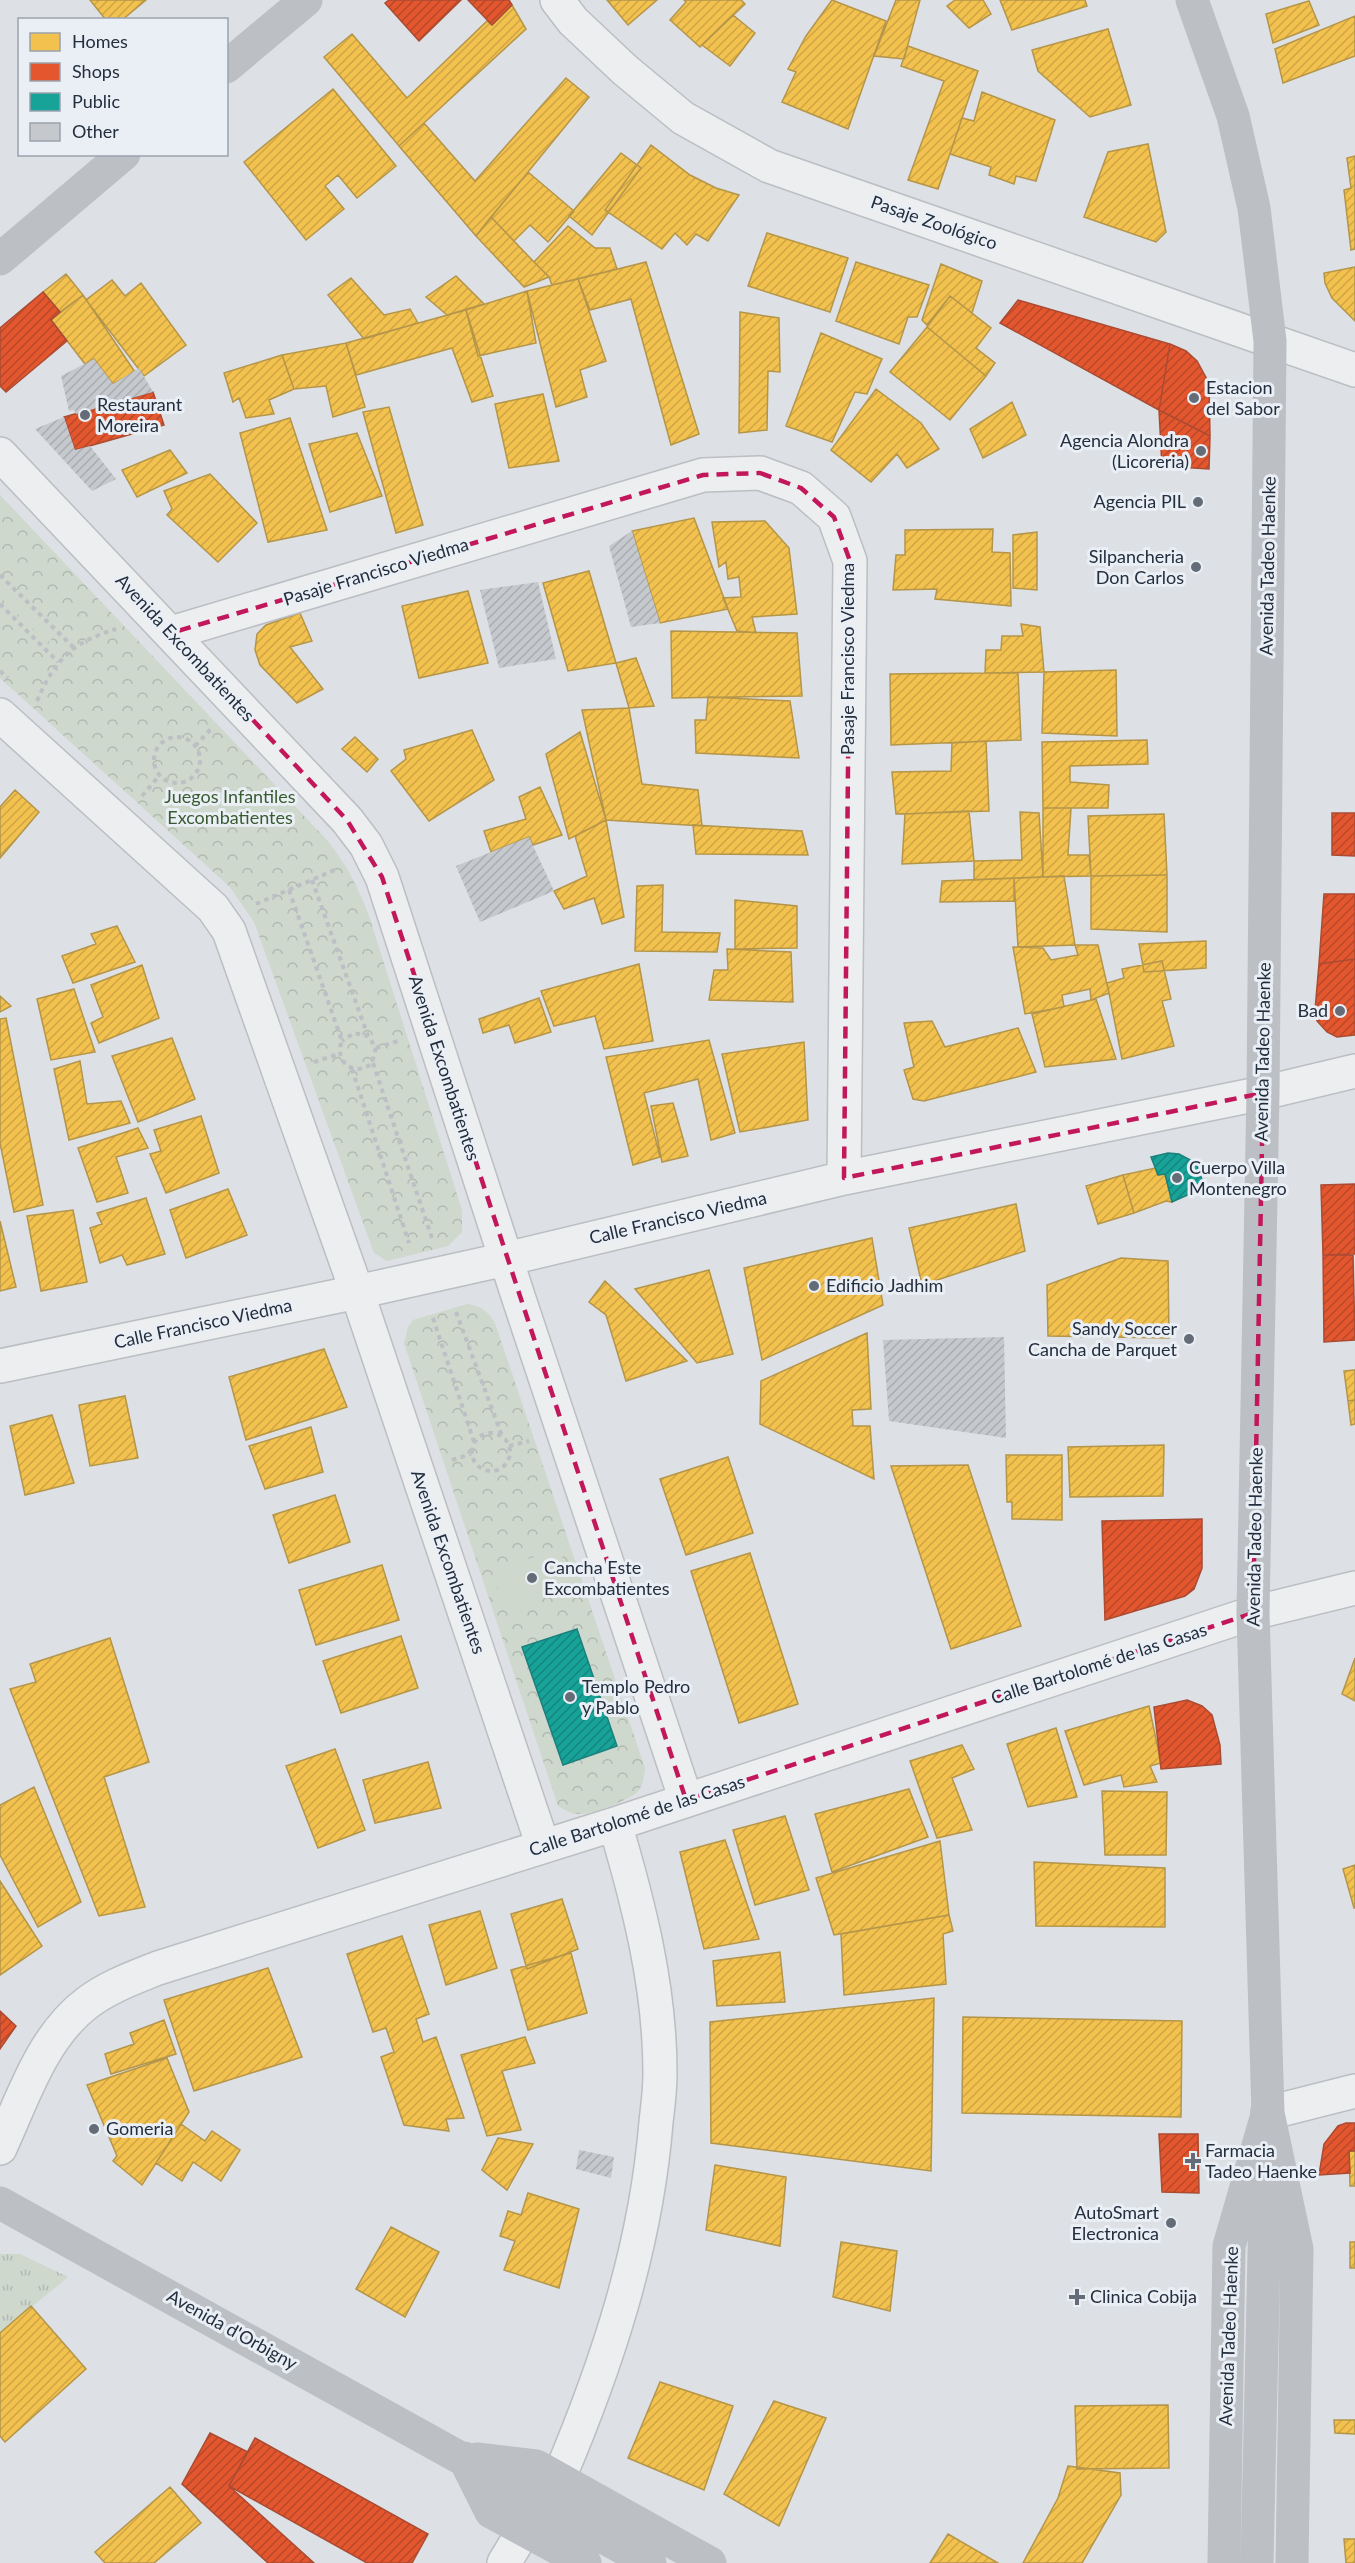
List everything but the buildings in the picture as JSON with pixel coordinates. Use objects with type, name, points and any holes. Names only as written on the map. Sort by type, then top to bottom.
[{"type":"main road","points":[[228,66],[306,0]]},
{"type":"main road","name":"Avenida Tadeo Haenke","points":[[1192,0],[1233,116],[1254,208],[1270,341],[1263,1093],[1253,1613],[1268,2113],[1297,2249],[1292,2563]]},
{"type":"main road","points":[[0,259],[122,156]]},
{"type":"main road","points":[[1257,2563],[1268,2113]]},
{"type":"main road","name":"Avenida Tadeo Haenke","points":[[1224,2563],[1229,2246],[1268,2113]]},
{"type":"main road","name":"Avenida d'Orbigny","points":[[0,2203],[464,2458],[536,2466],[710,2563]]},
{"type":"main road","points":[[464,2458],[491,2512],[585,2563]]},
{"type":"main road","points":[[464,2458],[650,2563]]},
{"type":"street","name":"Pasaje Zoológico","points":[[557,0],[573,21],[625,70],[683,118],[769,166],[1355,370]]},
{"type":"street","name":"Avenida Excombatientes","points":[[0,454],[347,820],[366,845],[382,877],[686,1800]]},
{"type":"street","name":"Pasaje Francisco Viedma","points":[[171,633],[704,475],[760,474],[801,488],[834,517],[850,561],[844,1178]]},
{"type":"street","name":"Avenida Excombatientes","points":[[0,715],[213,908],[229,931],[357,1292],[543,1846]]},
{"type":"street","name":"Calle Francisco Viedma","points":[[0,1366],[506,1259],[844,1178],[1263,1093],[1355,1071]]},
{"type":"street","name":"Calle Bartolomé de las Casas","points":[[0,2148],[43,2055],[64,2025],[87,2003],[115,1985],[158,1968],[615,1824],[1253,1613],[1355,1588]]},
{"type":"street","points":[[558,2480],[592,2400],[619,2319],[638,2240],[654,2154],[660,2073],[654,1989],[639,1905],[615,1824]]},
{"type":"street","points":[[1268,2113],[1355,2091]]},
{"type":"street","points":[[504,2563],[524,2530]]},
{"type":"path","points":[[0,575],[73,647]]},
{"type":"path","points":[[0,604],[58,662]]},
{"type":"path","points":[[36,703],[45,682],[58,662],[73,647],[96,635],[120,628],[112,619]]},
{"type":"path","points":[[195,746],[215,726]]},
{"type":"path","points":[[175,737],[183,738],[195,746],[200,759],[192,778],[179,784],[165,781],[159,776],[153,763],[154,755],[162,742],[175,737]]},
{"type":"path","points":[[140,799],[159,776]]},
{"type":"path","points":[[257,914],[252,906],[343,867]]},
{"type":"path","points":[[312,880],[368,1036],[376,1048],[372,1063],[433,1241],[439,1240]]},
{"type":"path","points":[[290,890],[342,1041],[339,1054],[346,1066],[352,1069],[367,1067],[372,1063]]},
{"type":"path","points":[[342,1041],[354,1033],[368,1036]]},
{"type":"path","points":[[376,1048],[404,1039]]},
{"type":"path","points":[[311,1063],[339,1054]]},
{"type":"path","points":[[352,1069],[410,1247]]},
{"type":"path","points":[[456,1312],[502,1436],[509,1446],[509,1459],[506,1464],[495,1471],[482,1470],[473,1461],[471,1454],[474,1442],[483,1433],[490,1432],[502,1436]]},
{"type":"path","points":[[433,1318],[474,1442]]},
{"type":"path","points":[[509,1446],[531,1440]]},
{"type":"path","points":[[450,1461],[471,1454]]},
{"type":"highlighted area","points":[[760,473],[801,488],[834,517],[850,561],[844,1178],[1263,1093],[1253,1613],[686,1800],[382,877],[347,820],[171,633],[703,475]]},
{"type":"green space","name":"Juegos Infantiles Excombatientes","points":[[0,495],[326,839],[346,867],[369,916],[462,1210],[462,1232],[448,1246],[387,1261],[374,1253],[254,922],[230,887],[0,678]]},
{"type":"green space","points":[[0,582],[55,636],[47,643],[0,597]]},
{"type":"green space","points":[[467,1304],[484,1310],[495,1323],[645,1768],[642,1785],[635,1794],[593,1812],[576,1814],[558,1806],[404,1343],[408,1327],[413,1320]]},
{"type":"green space","name":"Cancha Este Excombatientes","points":[[560,1549],[571,1587],[505,1608],[492,1570]]},
{"type":"green space","points":[[0,2254],[20,2254],[68,2277],[0,2333]]},
{"type":"place","name":"Estacion del Sabor","points":[[1194,398]]},
{"type":"place","name":"Restaurant Moreira","points":[[85,415]]},
{"type":"place","name":"Agencia Alondra (Licoreria)","points":[[1201,451]]},
{"type":"place","name":"Agencia PIL","points":[[1198,502]]},
{"type":"place","name":"Silpancheria Don Carlos","points":[[1196,567]]},
{"type":"place","name":"Bad","points":[[1340,1011]]},
{"type":"place","name":"Cuerpo Villa Montenegro","points":[[1177,1178]]},
{"type":"place","name":"Edificio Jadhim","points":[[814,1286]]},
{"type":"place","name":"Sandy Soccer Cancha de Parquet","points":[[1189,1339]]},
{"type":"place","name":"Cancha Este Excombatientes","points":[[532,1578]]},
{"type":"place","name":"Templo Pedro y Pablo","points":[[570,1697]]},
{"type":"place","name":"Gomeria","points":[[94,2129]]},
{"type":"place","name":"Farmacia Tadeo Haenke","points":[[1193,2161]]},
{"type":"place","name":"AutoSmart Electronica","points":[[1171,2223]]},
{"type":"place","name":"Clinica Cobija","points":[[1077,2297]]}]
